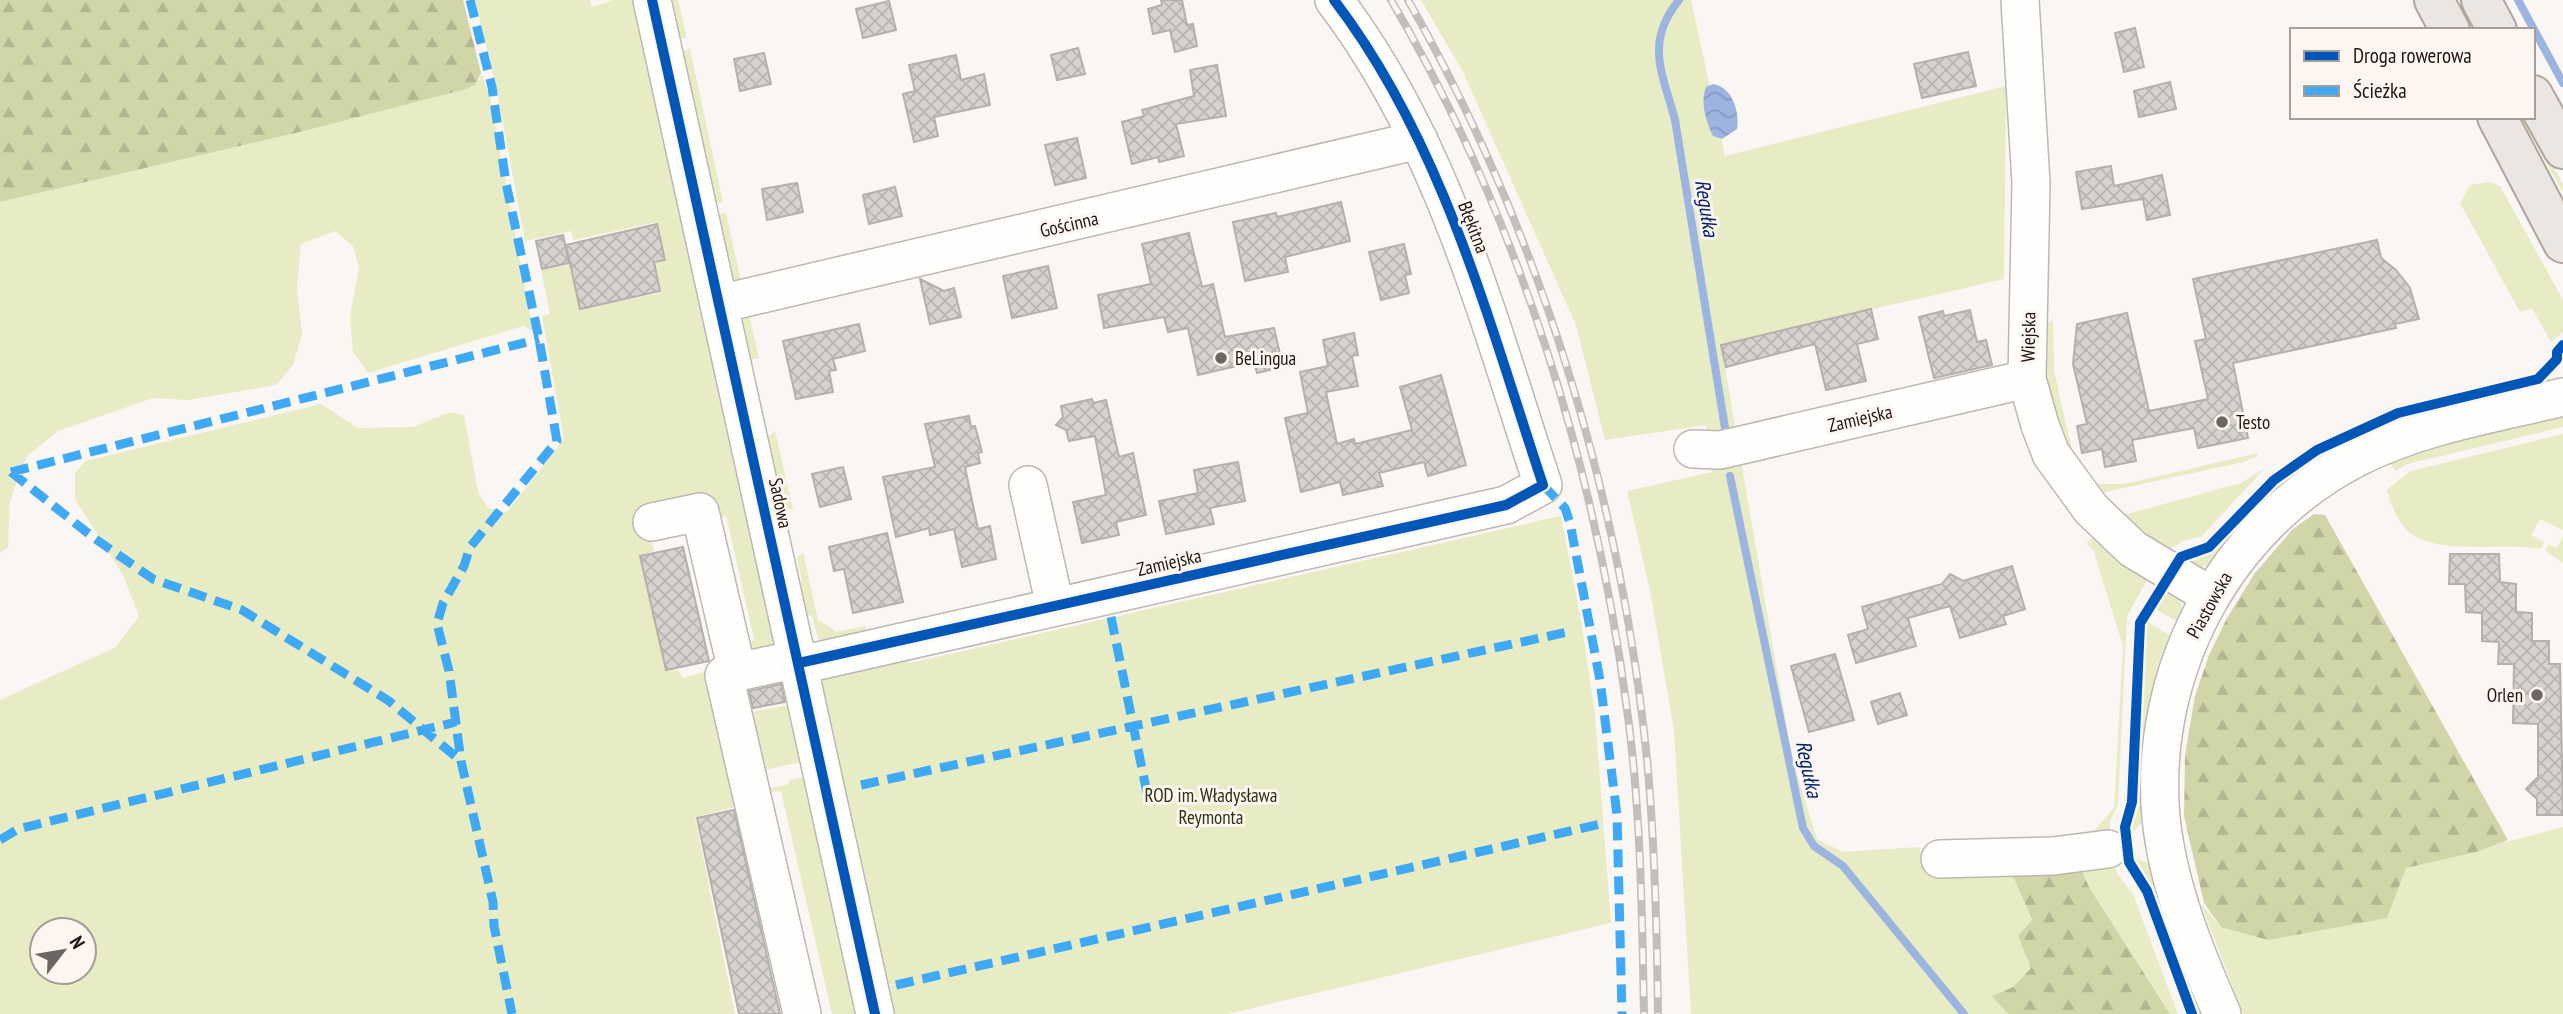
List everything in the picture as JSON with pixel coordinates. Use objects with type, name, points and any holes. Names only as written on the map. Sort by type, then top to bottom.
[{"type":"main road","points":[[2434,0],[2449,28]]},
{"type":"main road","points":[[2481,0],[2496,28]]},
{"type":"main road","points":[[2535,99],[2563,149]]},
{"type":"main road","points":[[2498,119],[2563,243]]},
{"type":"street","name":"Sadowa","points":[[652,0],[875,1014]]},
{"type":"street","name":"Błękitna","points":[[1334,0],[1373,53],[1419,141],[1480,295],[1543,485]]},
{"type":"street","name":"Wiejska","points":[[2020,0],[2031,183],[2027,379],[2051,454],[2091,509],[2133,548],[2211,596]]},
{"type":"street","name":"Gościnna","points":[[719,304],[1419,141]]},
{"type":"street","name":"Zamiejska","points":[[1693,449],[1720,450],[2027,379]]},
{"type":"street","name":"Piastowska","points":[[2222,1014],[2193,944],[2172,875],[2162,820],[2159,779],[2171,692],[2189,638],[2211,596],[2234,559],[2272,518],[2298,495],[2341,466],[2404,436],[2563,397]]},
{"type":"street","points":[[1028,485],[1055,606]]},
{"type":"street","name":"Zamiejska","points":[[737,671],[799,663],[1506,505],[1543,485]]},
{"type":"street","points":[[652,522],[700,512],[737,671],[723,675],[802,1014]]},
{"type":"street","points":[[1940,859],[2053,856],[2108,849]]},
{"type":"green space","points":[[0,0],[463,0],[481,73],[475,85],[466,89],[300,132],[0,202]]},
{"type":"green space","points":[[475,0],[590,0],[592,7],[614,0],[633,0],[776,649],[740,655],[754,639],[726,515],[710,527],[703,494],[644,507],[654,551],[639,556],[666,671],[678,670],[683,678],[710,670],[740,806],[695,817],[735,1014],[0,1014],[0,700],[116,647],[139,616],[123,575],[75,499],[75,473],[86,461],[321,404],[358,428],[413,427],[450,412],[464,415],[478,492],[488,508],[507,512],[564,439],[542,316],[550,314],[541,270],[569,265],[573,282],[666,260],[657,222],[574,240],[571,231],[525,241],[496,86]],"holes":[[[657,277],[661,293],[579,309],[577,295]]]},
{"type":"green space","points":[[673,0],[678,0],[687,38],[678,38]]},
{"type":"green space","points":[[1421,0],[1691,0],[1725,156],[2006,86],[2004,279],[1721,344],[1792,758],[1817,839],[1843,852],[1919,847],[1926,872],[1972,865],[2009,867],[2032,921],[2018,936],[2031,968],[2013,987],[1993,996],[2008,1014],[1691,1014],[1674,730],[1650,591],[1627,491],[1712,472],[1706,425],[1605,440],[1576,325],[1463,72]]},
{"type":"green space","points":[[690,49],[723,202],[715,204],[675,53]]},
{"type":"green space","points":[[481,73],[490,97],[533,331],[523,326],[368,373],[353,352],[350,317],[359,268],[353,246],[335,231],[301,244],[297,287],[302,334],[293,365],[276,385],[188,400],[153,398],[58,431],[27,456],[10,501],[8,547],[0,553],[0,202],[300,132],[480,80]]},
{"type":"green space","points":[[2521,119],[2527,119],[2563,184],[2563,192]]},
{"type":"green space","points":[[2490,182],[2500,186],[2563,300],[2563,332],[2551,342],[2532,308],[2520,312],[2460,203],[2470,185]]},
{"type":"green space","points":[[726,213],[741,281],[729,284],[715,215]]},
{"type":"green space","points":[[748,310],[759,358],[744,361],[739,311]]},
{"type":"green space","points":[[2053,319],[2054,370],[2072,449],[2096,484],[2125,484],[2258,453],[2258,456],[2243,462],[2101,493],[2120,516],[2241,483],[2266,467],[2202,536],[2183,541],[2163,553],[2136,533],[2112,510],[2090,486],[2071,459],[2056,430],[2045,399],[2040,366],[2039,332]]},
{"type":"green space","points":[[2550,356],[2553,357],[2536,376],[2397,409],[2362,424],[2361,422],[2392,407],[2536,373]]},
{"type":"green space","points":[[2563,414],[2563,427],[2407,464],[2396,471],[2389,463],[2397,455]]},
{"type":"green space","points":[[775,431],[793,509],[777,508],[766,438]]},
{"type":"green space","points":[[2563,434],[2563,530],[2540,519],[2531,535],[2544,542],[2541,549],[2467,547],[2429,542],[2402,525],[2386,490],[2411,471]]},
{"type":"green space","points":[[2270,473],[2272,476],[2206,545],[2174,555],[2208,539]]},
{"type":"green space","points":[[2275,484],[2274,493],[2214,562],[2199,568],[2184,560],[2209,552]]},
{"type":"green space","points":[[2314,514],[2325,515],[2508,840],[2476,852],[2406,868],[2387,918],[2268,940],[2221,927],[2204,903],[2184,816],[2185,755],[2195,696],[2209,655],[2227,618],[2255,573],[2293,529]]},
{"type":"green space","name":"ROD im. Władysława Reymonta","points":[[1561,516],[1581,620],[1595,714],[1611,923],[1228,1014],[887,1014],[883,988],[896,984],[883,985],[818,675],[897,655],[910,663]]},
{"type":"green space","points":[[2094,536],[2150,575],[2127,616],[2118,804],[2110,821],[2110,839],[2094,831],[2114,808],[2123,646],[2093,549],[2086,544]]},
{"type":"green space","points":[[2563,536],[2563,563],[2546,551],[2548,544],[2557,548]]},
{"type":"green space","points":[[803,552],[818,620],[837,632],[865,626],[866,630],[825,642],[818,639],[812,615],[800,617],[794,586],[802,582],[797,558]]},
{"type":"green space","points":[[2168,585],[2182,605],[2180,623],[2154,608]]},
{"type":"green space","points":[[2135,618],[2138,618],[2127,803],[2121,821],[2120,837],[2120,819],[2124,805]]},
{"type":"green space","points":[[2146,621],[2174,638],[2145,819],[2130,835],[2130,821],[2135,809]]},
{"type":"green space","points":[[788,705],[801,762],[756,772],[742,714]]},
{"type":"green space","points":[[804,777],[856,1014],[832,1014],[781,791],[763,792],[789,784],[789,780]]},
{"type":"green space","points":[[2563,827],[2563,1014],[2243,1014],[2201,904],[2221,927],[2406,868]]},
{"type":"green space","points":[[2123,857],[2141,889],[2188,1014],[2184,1014],[2138,887]]},
{"type":"green space","points":[[2132,857],[2150,864],[2209,1014],[2197,1014],[2150,888]]},
{"type":"green space","points":[[2112,858],[2118,875],[2133,894],[2178,1014],[2170,1014],[2089,887],[2079,864]]},
{"type":"green space","points":[[2079,864],[2089,887],[2170,1014],[2008,1014],[1992,996],[2013,987],[2031,968],[2018,936],[2032,920],[2009,867]]},
{"type":"water","points":[[1713,84],[1720,86],[1730,95],[1736,108],[1737,129],[1722,139],[1713,136],[1705,112],[1706,87]]},
{"type":"building","points":[[1161,0],[1182,0],[1187,25],[1193,24],[1197,46],[1175,52],[1170,30],[1153,34],[1148,9],[1162,5]]},
{"type":"building","points":[[889,1],[896,30],[863,38],[856,9]]},
{"type":"building","points":[[2135,28],[2144,67],[2124,72],[2115,33]]},
{"type":"building","points":[[1078,48],[1085,74],[1057,80],[1051,55]]},
{"type":"building","points":[[1968,52],[1976,86],[1922,98],[1914,64]]},
{"type":"building","points":[[764,53],[771,84],[740,91],[734,59]]},
{"type":"building","points":[[956,55],[961,80],[984,74],[990,105],[934,117],[938,136],[914,142],[903,94],[915,91],[909,65]]},
{"type":"building","points":[[1217,65],[1226,116],[1176,124],[1184,156],[1159,162],[1158,157],[1132,164],[1122,122],[1144,116],[1142,110],[1194,96],[1190,70]]},
{"type":"building","points":[[2170,82],[2176,109],[2139,117],[2134,91]]},
{"type":"building","points":[[1077,138],[1086,178],[1055,185],[1045,145]]},
{"type":"building","points":[[2111,166],[2114,186],[2162,175],[2170,215],[2147,220],[2143,199],[2082,209],[2076,172]]},
{"type":"building","points":[[797,183],[803,212],[767,220],[762,189]]},
{"type":"building","points":[[895,187],[902,216],[869,224],[863,195]]},
{"type":"building","points":[[1341,202],[1350,241],[1285,257],[1288,272],[1245,281],[1233,222],[1276,213],[1277,217]]},
{"type":"building","points":[[657,224],[665,260],[654,262],[660,291],[580,309],[566,245]]},
{"type":"building","points":[[1189,233],[1202,287],[1213,284],[1225,337],[1274,328],[1283,367],[1257,373],[1254,362],[1198,375],[1188,328],[1168,332],[1164,317],[1104,328],[1098,295],[1151,284],[1142,244]]},
{"type":"building","points":[[563,235],[569,263],[542,269],[536,241]]},
{"type":"building","points":[[2377,240],[2381,258],[2396,270],[2410,288],[2419,319],[2395,324],[2396,328],[2233,363],[2248,438],[2198,448],[2194,428],[2132,440],[2136,461],[2105,467],[2102,449],[2082,453],[2077,426],[2087,424],[2073,364],[2077,324],[2127,313],[2149,411],[2208,399],[2195,341],[2206,339],[2193,279]]},
{"type":"building","points":[[1404,244],[1411,274],[1405,275],[1409,293],[1381,300],[1369,252]]},
{"type":"building","points":[[1048,266],[1057,308],[1012,318],[1003,276]]},
{"type":"building","points":[[920,279],[944,291],[954,288],[961,317],[930,324]]},
{"type":"building","points":[[1871,309],[1878,339],[1857,344],[1866,381],[1826,390],[1815,344],[1726,367],[1721,345]]},
{"type":"building","points":[[1970,310],[1977,342],[1986,340],[1992,365],[1934,378],[1919,317],[1943,311],[1944,316]]},
{"type":"building","points":[[859,324],[865,351],[833,359],[836,370],[829,371],[833,392],[796,399],[783,341]]},
{"type":"building","points":[[1354,333],[1358,355],[1352,356],[1358,386],[1326,392],[1337,444],[1354,439],[1355,444],[1412,430],[1400,387],[1441,375],[1466,465],[1428,476],[1424,462],[1379,473],[1383,486],[1343,495],[1340,482],[1301,492],[1285,418],[1308,413],[1300,372],[1328,366],[1323,340]]},
{"type":"building","points":[[1092,399],[1093,403],[1106,400],[1119,457],[1133,453],[1146,515],[1116,522],[1119,535],[1082,543],[1073,502],[1106,495],[1095,436],[1069,441],[1066,430],[1056,425],[1063,417],[1061,406]]},
{"type":"building","points":[[969,416],[971,427],[975,426],[982,452],[978,453],[980,463],[965,467],[978,529],[990,526],[996,559],[962,567],[954,529],[930,535],[929,528],[896,537],[883,477],[935,467],[925,424]]},
{"type":"building","points":[[1238,462],[1245,501],[1210,508],[1214,524],[1166,534],[1159,501],[1198,493],[1194,470]]},
{"type":"building","points":[[843,467],[851,499],[820,507],[812,474]]},
{"type":"building","points":[[887,533],[903,602],[853,613],[844,569],[834,571],[829,547]]},
{"type":"building","points":[[683,547],[709,661],[666,670],[640,556]]},
{"type":"building","points":[[2450,554],[2499,554],[2500,582],[2516,584],[2516,612],[2532,613],[2532,641],[2549,641],[2549,664],[2560,664],[2563,815],[2537,815],[2537,799],[2526,789],[2538,777],[2538,724],[2513,723],[2514,664],[2498,664],[2499,642],[2482,641],[2482,613],[2466,612],[2465,584],[2449,584]]},
{"type":"building","points":[[2012,566],[2025,609],[2003,616],[2006,624],[1960,638],[1950,606],[1908,618],[1916,646],[1856,663],[1848,635],[1868,629],[1862,607],[1942,584],[1950,574],[1963,581]]},
{"type":"building","points":[[1835,654],[1854,720],[1809,732],[1791,666]]},
{"type":"building","points":[[781,684],[785,702],[753,708],[749,691]]},
{"type":"building","points":[[1900,693],[1907,715],[1878,724],[1871,702]]},
{"type":"building","points":[[734,810],[780,1014],[739,1014],[697,818]]},
{"type":"waterway","name":"Regułka","points":[[1679,0],[1662,30],[1659,59],[1675,120],[1725,428]]},
{"type":"waterway","points":[[2518,0],[2533,28]]},
{"type":"waterway","points":[[2535,31],[2563,83]]},
{"type":"waterway","name":"Regułka","points":[[1730,476],[1803,828],[1814,846],[1843,866],[1964,1014]]},
{"type":"railway","points":[[1391,0],[1437,83],[1478,169],[1546,346],[1573,438],[1614,623],[1628,717],[1638,828],[1644,1014]]},
{"type":"railway","points":[[1408,0],[1455,88],[1497,179],[1535,272],[1567,367],[1594,464],[1617,561],[1647,759],[1655,887],[1658,1014]]},
{"type":"marked path","points":[[470,0],[492,87],[506,183],[539,339],[557,441],[470,547],[464,566],[443,603],[437,624],[449,671],[461,761],[493,902],[494,926],[512,1014]]},
{"type":"marked path","points":[[11,472],[539,339]]},
{"type":"marked path","points":[[11,472],[94,538],[153,579],[242,610],[389,701],[461,761]]},
{"type":"marked path","points":[[1543,485],[1565,508],[1570,523],[1600,680],[1617,815],[1622,1014]]},
{"type":"marked path","points":[[1111,617],[1149,803]]},
{"type":"marked path","points":[[861,785],[1568,632]]},
{"type":"marked path","points":[[0,840],[18,829],[456,722]]},
{"type":"marked path","points":[[896,985],[1601,824]]},
{"type":"cycle path","points":[[652,0],[875,1014]]},
{"type":"cycle path","points":[[799,663],[1506,505],[1543,485],[1481,296],[1433,172],[1372,55],[1334,0]]},
{"type":"cycle path","points":[[2192,1014],[2147,891],[2129,862],[2125,827],[2132,802],[2140,623],[2181,557],[2209,547],[2274,480],[2317,450],[2398,413],[2538,379],[2557,359],[2557,352],[2563,345]]},
{"type":"place","name":"BeLingua","points":[[1221,358]]},
{"type":"place","name":"Testo","points":[[2222,422]]},
{"type":"place","name":"Orlen","points":[[2537,695]]}]
